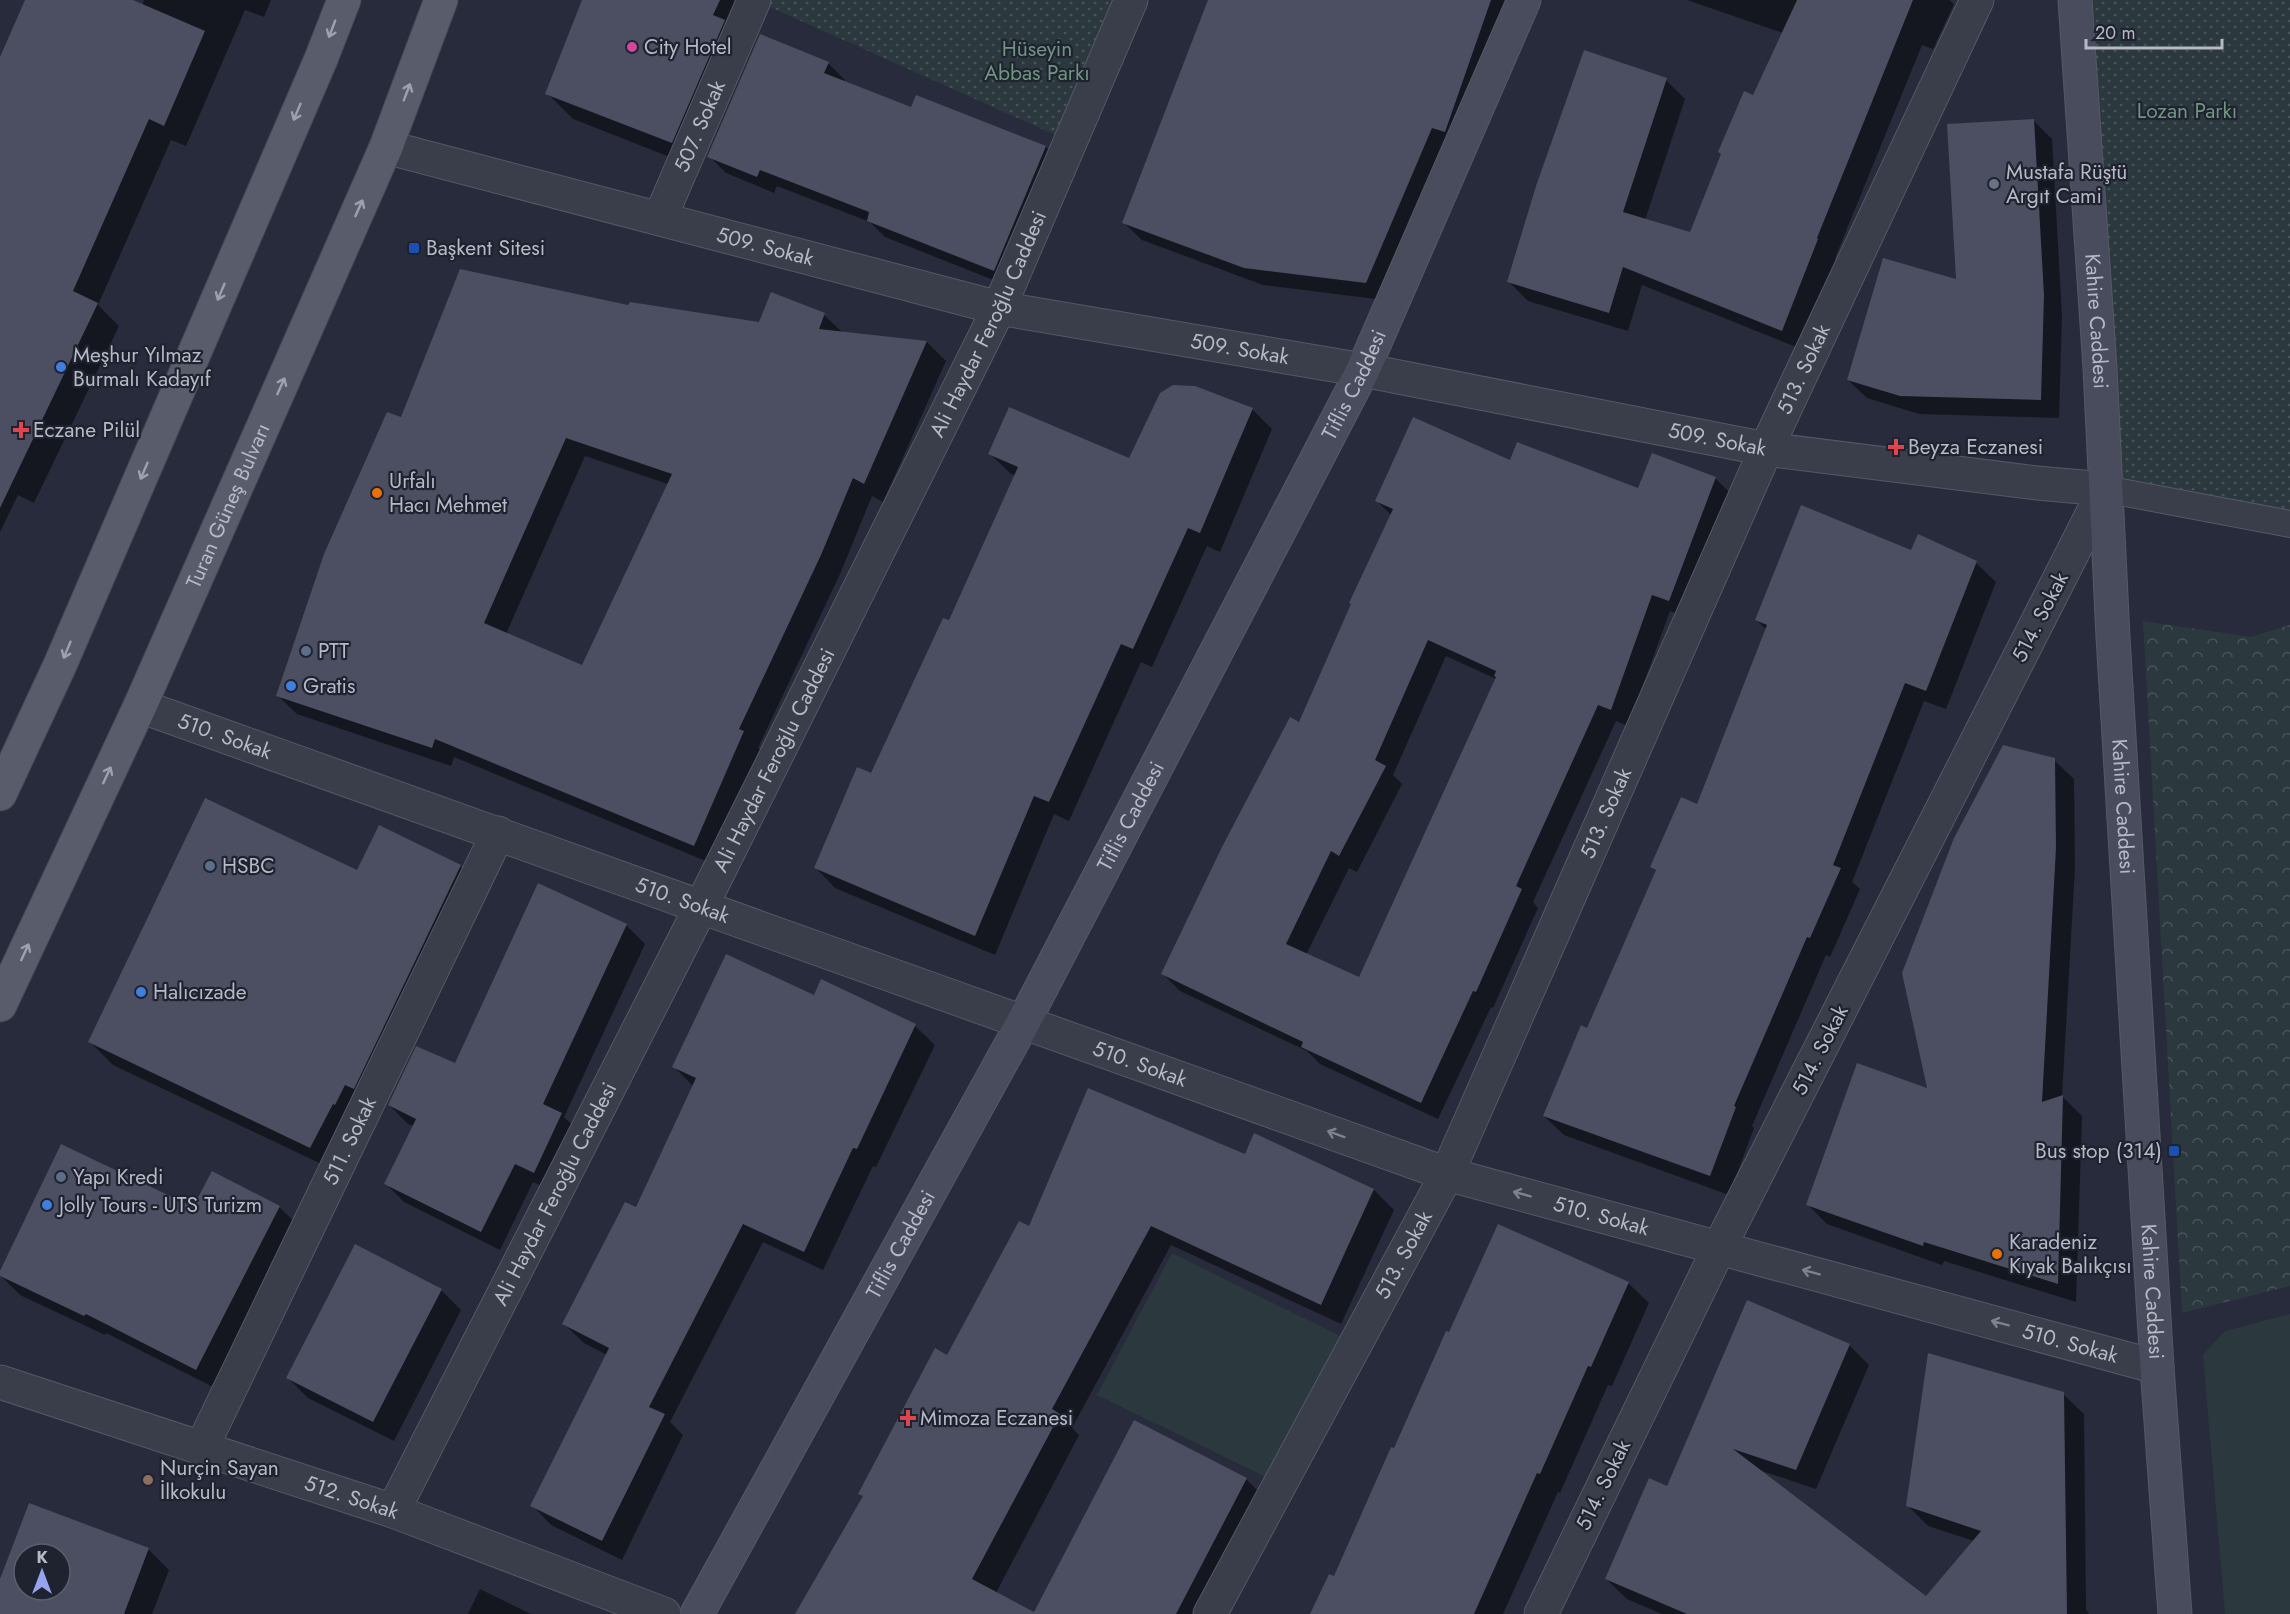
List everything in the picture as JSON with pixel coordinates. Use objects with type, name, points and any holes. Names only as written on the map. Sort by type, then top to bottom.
[{"type":"main road","points":[[0,794],[60,666],[321,59],[344,0]]},
{"type":"main road","name":"Turan Güneş Bulvarı","points":[[0,1005],[140,706],[386,147],[441,0]]},
{"type":"street","name":"507. Sokak","points":[[660,218],[754,0]]},
{"type":"street","name":"Ali Haydar Feroğlu Caddesi","points":[[393,1511],[701,907],[999,308],[1131,0]]},
{"type":"street","name":"Tiflis Caddesi","points":[[697,1614],[1024,1021],[1363,370],[1524,0]]},
{"type":"street","name":"513. Sokak","points":[[1210,1614],[1447,1174],[1766,449],[1977,0]]},
{"type":"street","name":"Kahire Caddesi","points":[[2075,0],[2100,368],[2105,489],[2157,1366],[2175,1614]]},
{"type":"street","name":"509. Sokak","points":[[386,147],[999,308],[1363,370],[1766,449],[2037,483],[2105,489]]},
{"type":"street","name":"514. Sokak","points":[[1541,1614],[1720,1246],[2105,489]]},
{"type":"street","name":"510. Sokak","points":[[140,706],[1447,1174],[2157,1366]]},
{"type":"street","name":"511. Sokak","points":[[201,1449],[498,833]]},
{"type":"street","name":"512. Sokak","points":[[0,1382],[393,1511],[664,1614]]},
{"type":"lane","points":[[2105,489],[2290,524]]},
{"type":"green space","name":"Hüseyin Abbas Parkı","points":[[754,0],[1131,0],[1069,141]]},
{"type":"green space","name":"Lozan Parkı","points":[[2075,0],[2290,0],[2290,524],[2105,489]]},
{"type":"green space","points":[[2143,621],[2251,637],[2290,625],[2290,1286],[2182,1313]]},
{"type":"green space","points":[[1172,1253],[1356,1344],[1280,1484],[1097,1395]]},
{"type":"green space","points":[[2290,1314],[2290,1614],[2225,1614],[2203,1355],[2225,1331]]},
{"type":"building","points":[[25,0],[133,0],[205,31],[164,126],[149,119],[73,291],[98,303],[0,508],[0,57]]},
{"type":"building","name":"City Hotel","points":[[582,0],[720,0],[713,15],[725,20],[672,143],[545,94]]},
{"type":"building","points":[[1208,0],[1491,0],[1445,132],[1432,128],[1366,283],[1244,268],[1122,223]]},
{"type":"building","points":[[1797,0],[1913,0],[1782,331],[1623,267],[1609,313],[1507,282],[1536,186],[1584,50],[1667,78],[1623,212],[1690,232],[1721,154],[1718,152],[1744,91],[1753,95]]},
{"type":"building","points":[[760,34],[829,62],[824,73],[911,107],[916,95],[1046,146],[994,271],[867,221],[869,212],[760,170],[757,177],[707,157]]},
{"type":"building","points":[[2034,119],[2044,295],[2041,400],[1900,396],[1847,380],[1883,258],[1956,279],[1947,124]]},
{"type":"building","points":[[460,269],[628,305],[630,302],[759,322],[771,292],[825,313],[819,329],[927,341],[864,484],[853,478],[821,555],[739,729],[744,731],[694,846],[435,739],[432,748],[276,696],[324,554],[387,412],[401,417]],"holes":[[[566,438],[672,474],[582,665],[484,623]]]},
{"type":"building","points":[[1173,385],[1195,386],[1253,408],[1200,533],[1188,528],[1133,649],[1121,644],[1049,802],[1034,796],[975,936],[814,868],[857,767],[871,773],[943,618],[949,620],[1018,467],[988,454],[1009,407],[1129,458],[1160,393]]},
{"type":"building","points":[[1413,417],[1510,460],[1517,442],[1638,488],[1652,453],[1716,477],[1669,601],[1652,595],[1611,710],[1598,705],[1516,886],[1522,889],[1476,992],[1473,991],[1421,1103],[1301,1047],[1303,1042],[1161,974],[1222,847],[1290,717],[1299,722],[1351,604],[1349,603],[1393,509],[1375,501]],"holes":[[[1428,640],[1496,671],[1494,676],[1496,677],[1359,977],[1286,944],[1331,851],[1339,856],[1386,766],[1375,760]]]},
{"type":"building","points":[[1801,505],[1911,550],[1918,534],[1977,561],[1926,691],[1905,683],[1833,865],[1841,868],[1810,938],[1807,937],[1734,1106],[1736,1107],[1710,1176],[1543,1116],[1581,1025],[1587,1028],[1656,870],[1650,867],[1681,797],[1697,804],[1767,625],[1755,620]]},
{"type":"building","points":[[2003,745],[2055,758],[2056,848],[2042,1102],[2063,1095],[2058,1284],[1924,1242],[1923,1246],[1806,1205],[1857,1063],[1927,1088],[1902,973],[1954,838]]},
{"type":"building","points":[[205,798],[357,870],[379,825],[461,865],[354,1089],[345,1085],[310,1148],[88,1042]]},
{"type":"building","points":[[538,883],[627,924],[543,1104],[562,1113],[534,1173],[515,1164],[481,1232],[384,1184],[416,1119],[388,1105],[416,1046],[455,1063]]},
{"type":"building","points":[[726,954],[814,995],[821,979],[916,1024],[857,1149],[853,1148],[804,1252],[743,1224],[649,1407],[665,1414],[602,1541],[530,1506],[609,1348],[562,1324],[625,1202],[636,1207],[696,1078],[672,1067]]},
{"type":"building","points":[[1088,1088],[1245,1154],[1254,1133],[1374,1189],[1321,1305],[1151,1226],[1052,1409],[1060,1414],[972,1579],[1034,1612],[1134,1420],[1247,1478],[1176,1614],[795,1614],[863,1496],[858,1494],[935,1348],[947,1355],[1019,1221],[1029,1226]]},
{"type":"building","points":[[61,1144],[193,1207],[212,1171],[280,1206],[196,1370],[86,1314],[84,1316],[0,1276],[0,1271]]},
{"type":"building","points":[[1498,1224],[1629,1282],[1591,1367],[1588,1366],[1540,1474],[1537,1473],[1474,1614],[1310,1614],[1329,1574],[1334,1576],[1391,1447],[1394,1448],[1446,1331],[1449,1332]]},
{"type":"building","points":[[355,1244],[442,1289],[373,1422],[286,1378]]},
{"type":"building","points":[[1747,1300],[1850,1344],[1796,1470],[1733,1449],[1926,1596],[1981,1531],[1906,1506],[1928,1353],[2064,1392],[2067,1614],[1687,1614],[1605,1579],[1649,1478],[1667,1486]]},
{"type":"building","points":[[29,1503],[149,1548],[124,1614],[0,1614],[0,1579],[12,1548],[12,1602],[72,1602],[72,1542],[14,1542]]},
{"type":"place","name":"City Hotel","points":[[632,47]]},
{"type":"place","name":"Mustafa Rüştü Argıt Cami","points":[[1994,184]]},
{"type":"place","name":"Başkent Sitesi","points":[[414,248]]},
{"type":"place","name":"Meşhur Yılmaz Burmalı Kadayıf","points":[[61,367]]},
{"type":"place","name":"Eczane Pilül","points":[[21,430]]},
{"type":"place","name":"Beyza Eczanesi","points":[[1896,447]]},
{"type":"place","name":"Urfalı Hacı Mehmet","points":[[377,493]]},
{"type":"place","name":"PTT","points":[[306,651]]},
{"type":"place","name":"Gratis","points":[[291,686]]},
{"type":"place","name":"HSBC","points":[[210,866]]},
{"type":"place","name":"Halıcızade","points":[[141,992]]},
{"type":"place","name":"Bus stop (314)","points":[[2174,1151]]},
{"type":"place","name":"Yapı Kredi","points":[[61,1177]]},
{"type":"place","name":"Jolly Tours - UTS Turizm","points":[[47,1205]]},
{"type":"place","name":"Karadeniz Kıyak Balıkçısı","points":[[1997,1254]]},
{"type":"place","name":"Mimoza Eczanesi","points":[[908,1418]]},
{"type":"place","name":"Nurçin Sayan İlkokulu","points":[[148,1480]]}]
